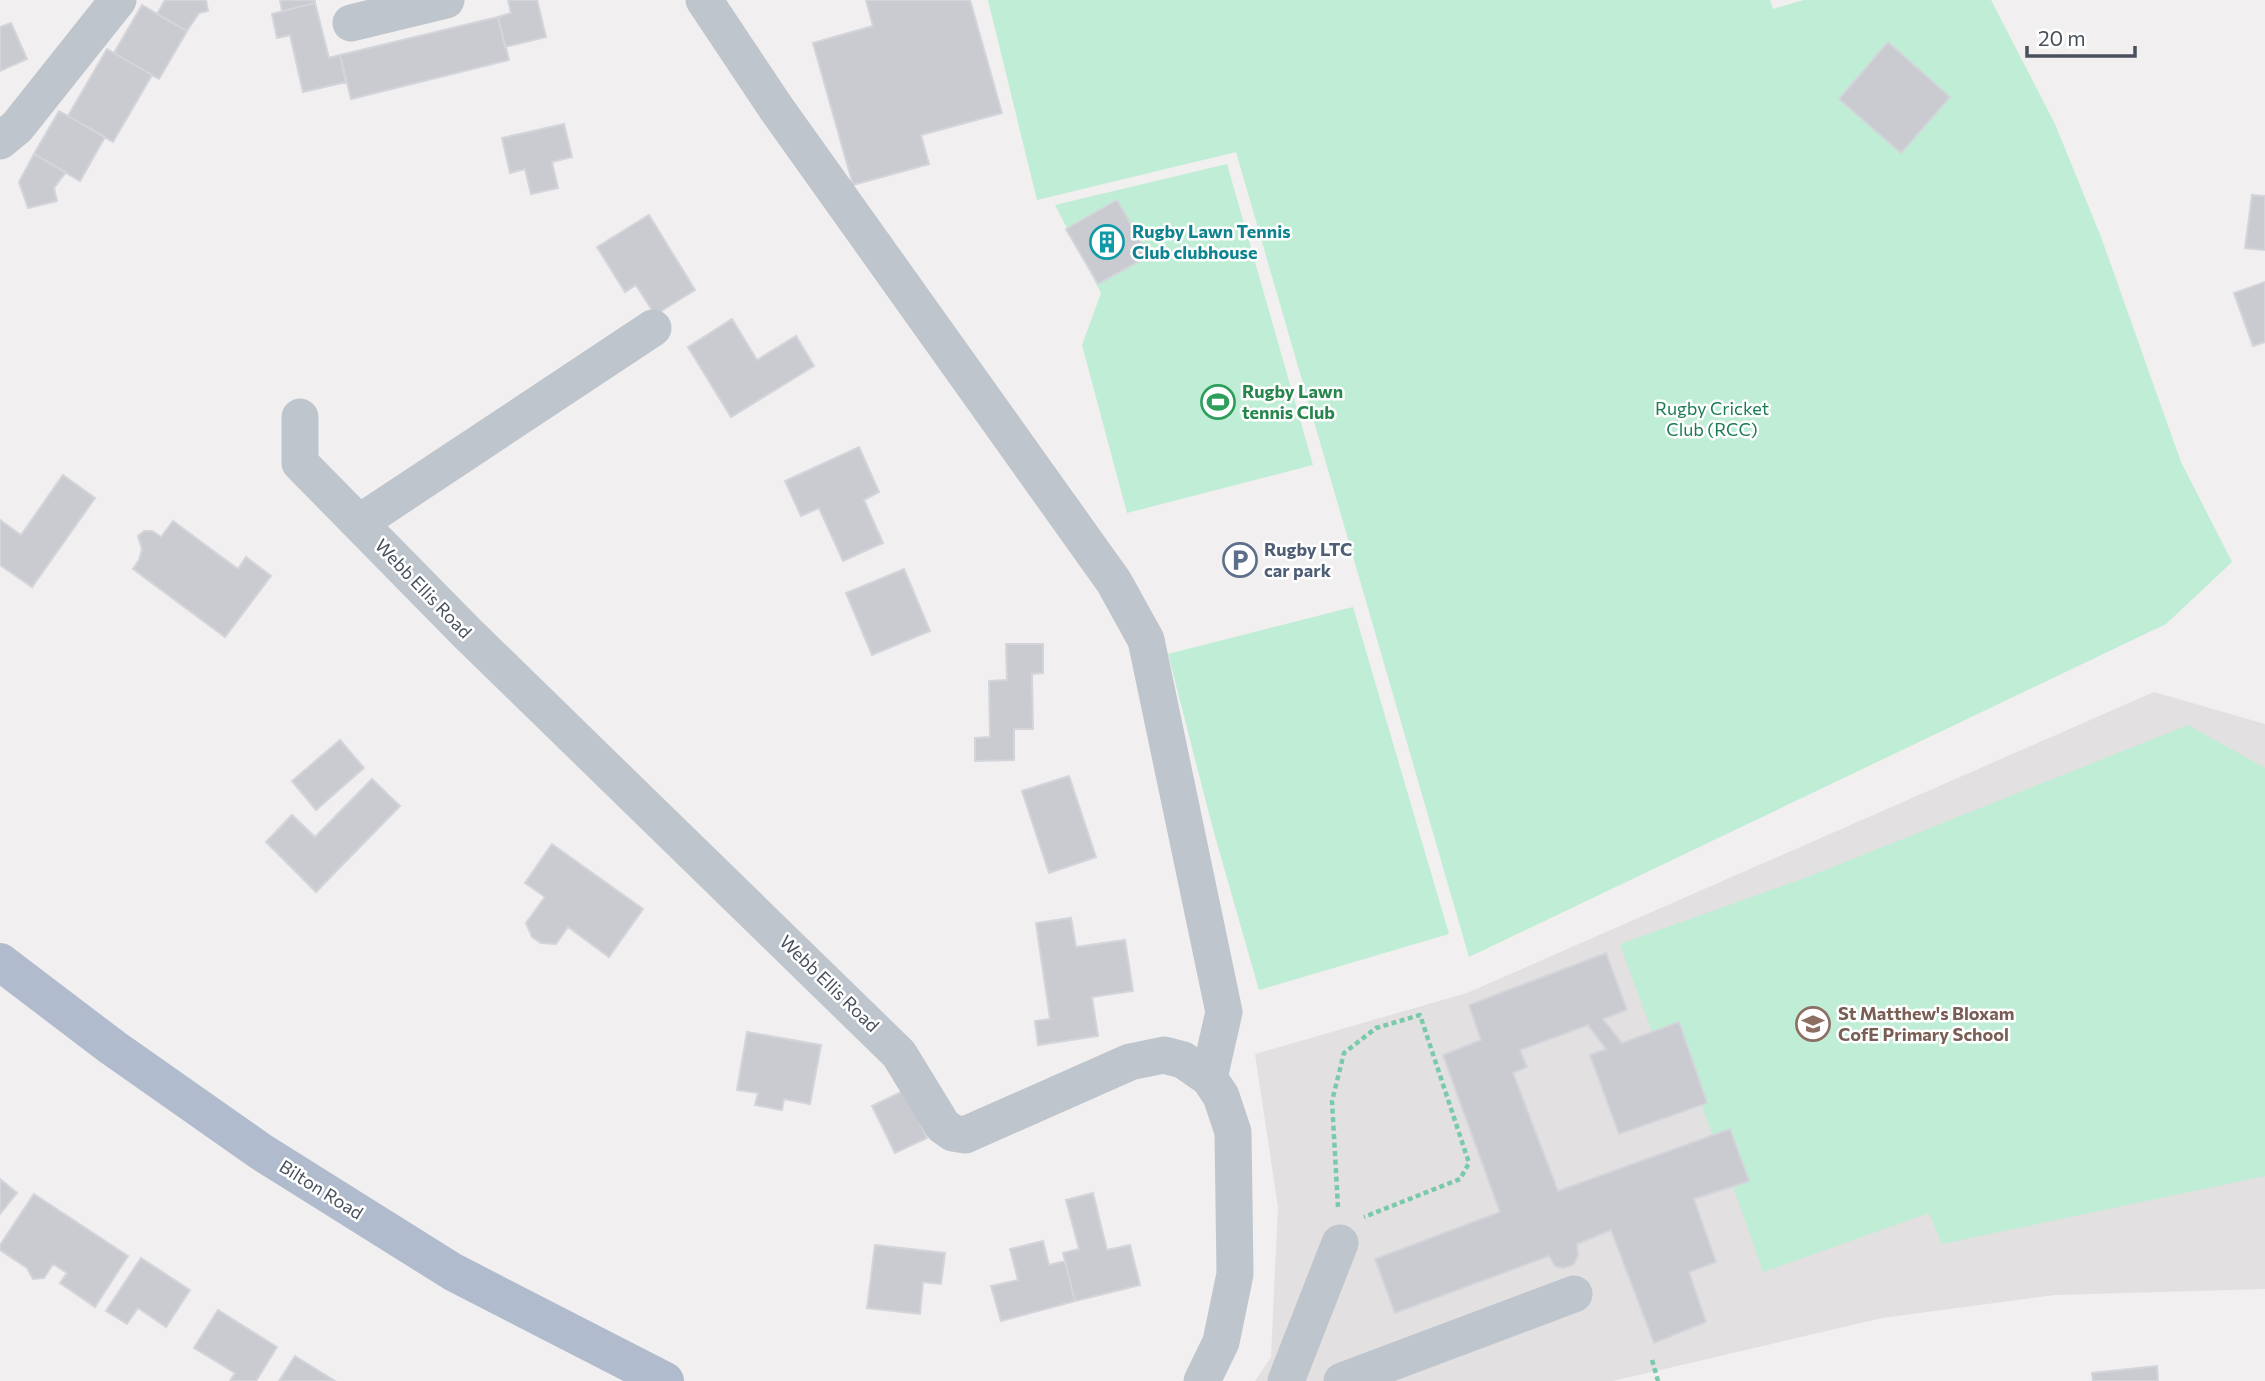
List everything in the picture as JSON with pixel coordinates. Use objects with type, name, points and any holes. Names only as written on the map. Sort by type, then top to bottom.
[{"type":"main road","name":"Bilton Road","points":[[0,962],[112,1047],[271,1158],[453,1272],[665,1381]]},
{"type":"street","points":[[0,141],[17,127],[118,0]]},
{"type":"street","points":[[351,23],[446,0]]},
{"type":"street","points":[[704,0],[776,108],[1114,582],[1146,640],[1224,1012],[1209,1078]]},
{"type":"street","points":[[359,523],[653,328]]},
{"type":"street","name":"Webb Ellis Road","points":[[300,417],[300,463],[466,632],[900,1054],[943,1126],[953,1133],[965,1135],[1130,1062],[1164,1055],[1183,1060],[1209,1078],[1221,1096],[1233,1132],[1235,1274],[1221,1342],[1202,1381]]},
{"type":"street","points":[[1286,1381],[1340,1235]]},
{"type":"street","points":[[1342,1381],[1574,1294]]},
{"type":"path","points":[[1420,1015],[1469,1163],[1460,1179],[1340,1235],[1332,1101],[1344,1053],[1376,1028],[1420,1015]]},
{"type":"path","points":[[1652,1360],[1658,1381]]},
{"type":"shaded area","name":"St Matthew's Bloxam CofE Primary School","points":[[2154,692],[2265,724],[2265,1289],[2055,1295],[1882,1318],[1613,1381],[1255,1381],[1271,1357],[1278,1207],[1255,1054],[1467,993]]},
{"type":"green space","name":"Rugby Cricket Club (RCC)","points":[[988,0],[1770,0],[1773,9],[1804,0],[1991,0],[2055,124],[2101,237],[2181,462],[2232,562],[2166,624],[1469,957],[1236,152],[1037,200]]},
{"type":"green space","points":[[1227,164],[1313,465],[1127,513],[1082,345],[1101,293],[1055,205]]},
{"type":"green space","points":[[1353,607],[1449,934],[1259,990],[1213,829],[1168,654]]},
{"type":"green space","points":[[2188,725],[2265,768],[2265,1176],[1942,1244],[1929,1213],[1763,1272],[1733,1186],[1748,1181],[1713,1136],[1701,1104],[1707,1102],[1679,1023],[1652,1032],[1620,944],[1810,876]]},
{"type":"building","points":[[165,0],[206,0],[208,11],[199,13],[187,31],[157,14]]},
{"type":"building","points":[[280,0],[315,0],[315,3],[282,11]]},
{"type":"building","points":[[508,0],[537,0],[546,37],[505,47],[498,17],[511,13]]},
{"type":"building","points":[[866,0],[970,0],[1002,113],[921,135],[929,164],[853,185],[813,43],[873,26]]},
{"type":"building","points":[[315,3],[329,58],[340,55],[346,82],[303,92],[290,35],[277,38],[272,14]]},
{"type":"building","points":[[142,5],[187,31],[159,79],[114,53]]},
{"type":"building","points":[[498,17],[509,60],[351,99],[340,55]]},
{"type":"building","points":[[11,23],[27,59],[0,71],[0,27]]},
{"type":"building","points":[[1888,42],[1950,97],[1901,153],[1839,99]]},
{"type":"building","points":[[107,49],[152,75],[113,142],[68,116]]},
{"type":"building","points":[[59,111],[105,137],[80,181],[34,154]]},
{"type":"building","points":[[564,124],[572,157],[552,162],[558,188],[531,194],[525,169],[510,173],[502,138]]},
{"type":"building","points":[[34,154],[66,172],[54,188],[57,201],[28,208],[19,182]]},
{"type":"building","points":[[2252,195],[2265,196],[2265,250],[2245,248]]},
{"type":"building","name":"Rugby Lawn Tennis Club clubhouse","points":[[1117,200],[1149,256],[1098,284],[1066,229]]},
{"type":"building","points":[[649,215],[695,290],[655,315],[636,285],[625,292],[597,247]]},
{"type":"building","points":[[2265,282],[2265,342],[2253,346],[2234,293]]},
{"type":"building","points":[[732,319],[757,360],[796,336],[814,366],[731,417],[688,347]]},
{"type":"building","points":[[859,447],[879,492],[864,500],[883,543],[843,561],[819,508],[801,516],[785,481]]},
{"type":"building","points":[[63,475],[95,498],[32,587],[0,565],[0,520],[21,535]]},
{"type":"building","points":[[173,521],[238,569],[246,557],[271,576],[225,637],[133,569],[142,549],[138,536],[144,531],[152,531],[161,537]]},
{"type":"building","points":[[904,569],[930,631],[872,655],[846,593]]},
{"type":"building","points":[[1006,644],[1043,644],[1043,673],[1032,674],[1033,729],[1014,729],[1014,760],[975,761],[975,738],[990,737],[989,681],[1007,680]]},
{"type":"building","points":[[340,740],[364,768],[316,810],[292,781]]},
{"type":"building","points":[[1069,776],[1096,857],[1049,873],[1022,791]]},
{"type":"building","points":[[372,779],[400,806],[316,892],[266,842],[292,815],[315,837]]},
{"type":"building","points":[[552,844],[643,909],[609,957],[568,927],[556,944],[541,943],[532,937],[526,923],[545,897],[525,883]]},
{"type":"building","points":[[1071,918],[1076,947],[1125,940],[1133,991],[1092,997],[1098,1036],[1038,1045],[1035,1021],[1050,1019],[1036,923]]},
{"type":"building","points":[[1606,953],[1627,1010],[1603,1019],[1622,1043],[1679,1022],[1707,1103],[1619,1134],[1590,1055],[1606,1049],[1588,1025],[1520,1050],[1527,1067],[1513,1073],[1558,1191],[1730,1129],[1749,1181],[1694,1199],[1716,1262],[1689,1272],[1706,1322],[1654,1343],[1611,1230],[1577,1244],[1578,1256],[1573,1265],[1563,1268],[1555,1266],[1549,1256],[1395,1313],[1375,1259],[1500,1212],[1443,1055],[1481,1040],[1469,1005]]},
{"type":"building","points":[[747,1032],[821,1045],[810,1104],[784,1099],[782,1110],[755,1105],[758,1093],[737,1090]]},
{"type":"building","points":[[905,1090],[927,1138],[895,1153],[872,1106]]},
{"type":"building","points":[[0,1179],[17,1193],[0,1214]]},
{"type":"building","points":[[1093,1193],[1107,1250],[1130,1245],[1140,1285],[1075,1301],[1063,1253],[1079,1249],[1066,1200]]},
{"type":"building","points":[[34,1194],[128,1256],[95,1307],[60,1283],[67,1273],[53,1264],[44,1278],[33,1279],[27,1268],[0,1250],[0,1245]]},
{"type":"building","points":[[1043,1241],[1049,1265],[1065,1261],[1075,1301],[1001,1321],[991,1286],[1018,1280],[1010,1249]]},
{"type":"building","points":[[875,1245],[945,1253],[941,1284],[923,1282],[920,1314],[867,1308]]},
{"type":"building","points":[[141,1258],[190,1290],[166,1327],[138,1308],[127,1324],[106,1311]]},
{"type":"building","points":[[218,1310],[277,1347],[256,1381],[230,1381],[235,1373],[194,1348]]},
{"type":"building","points":[[295,1356],[335,1381],[279,1381]]},
{"type":"building","points":[[2157,1366],[2158,1381],[2093,1381],[2092,1373]]},
{"type":"place","name":"Rugby Lawn Tennis Club clubhouse","points":[[1107,242]]},
{"type":"place","name":"Rugby Lawn tennis Club","points":[[1218,402]]},
{"type":"place","name":"Rugby LTC car park","points":[[1240,560]]},
{"type":"place","name":"St Matthew's Bloxam CofE Primary School","points":[[1813,1024]]}]
